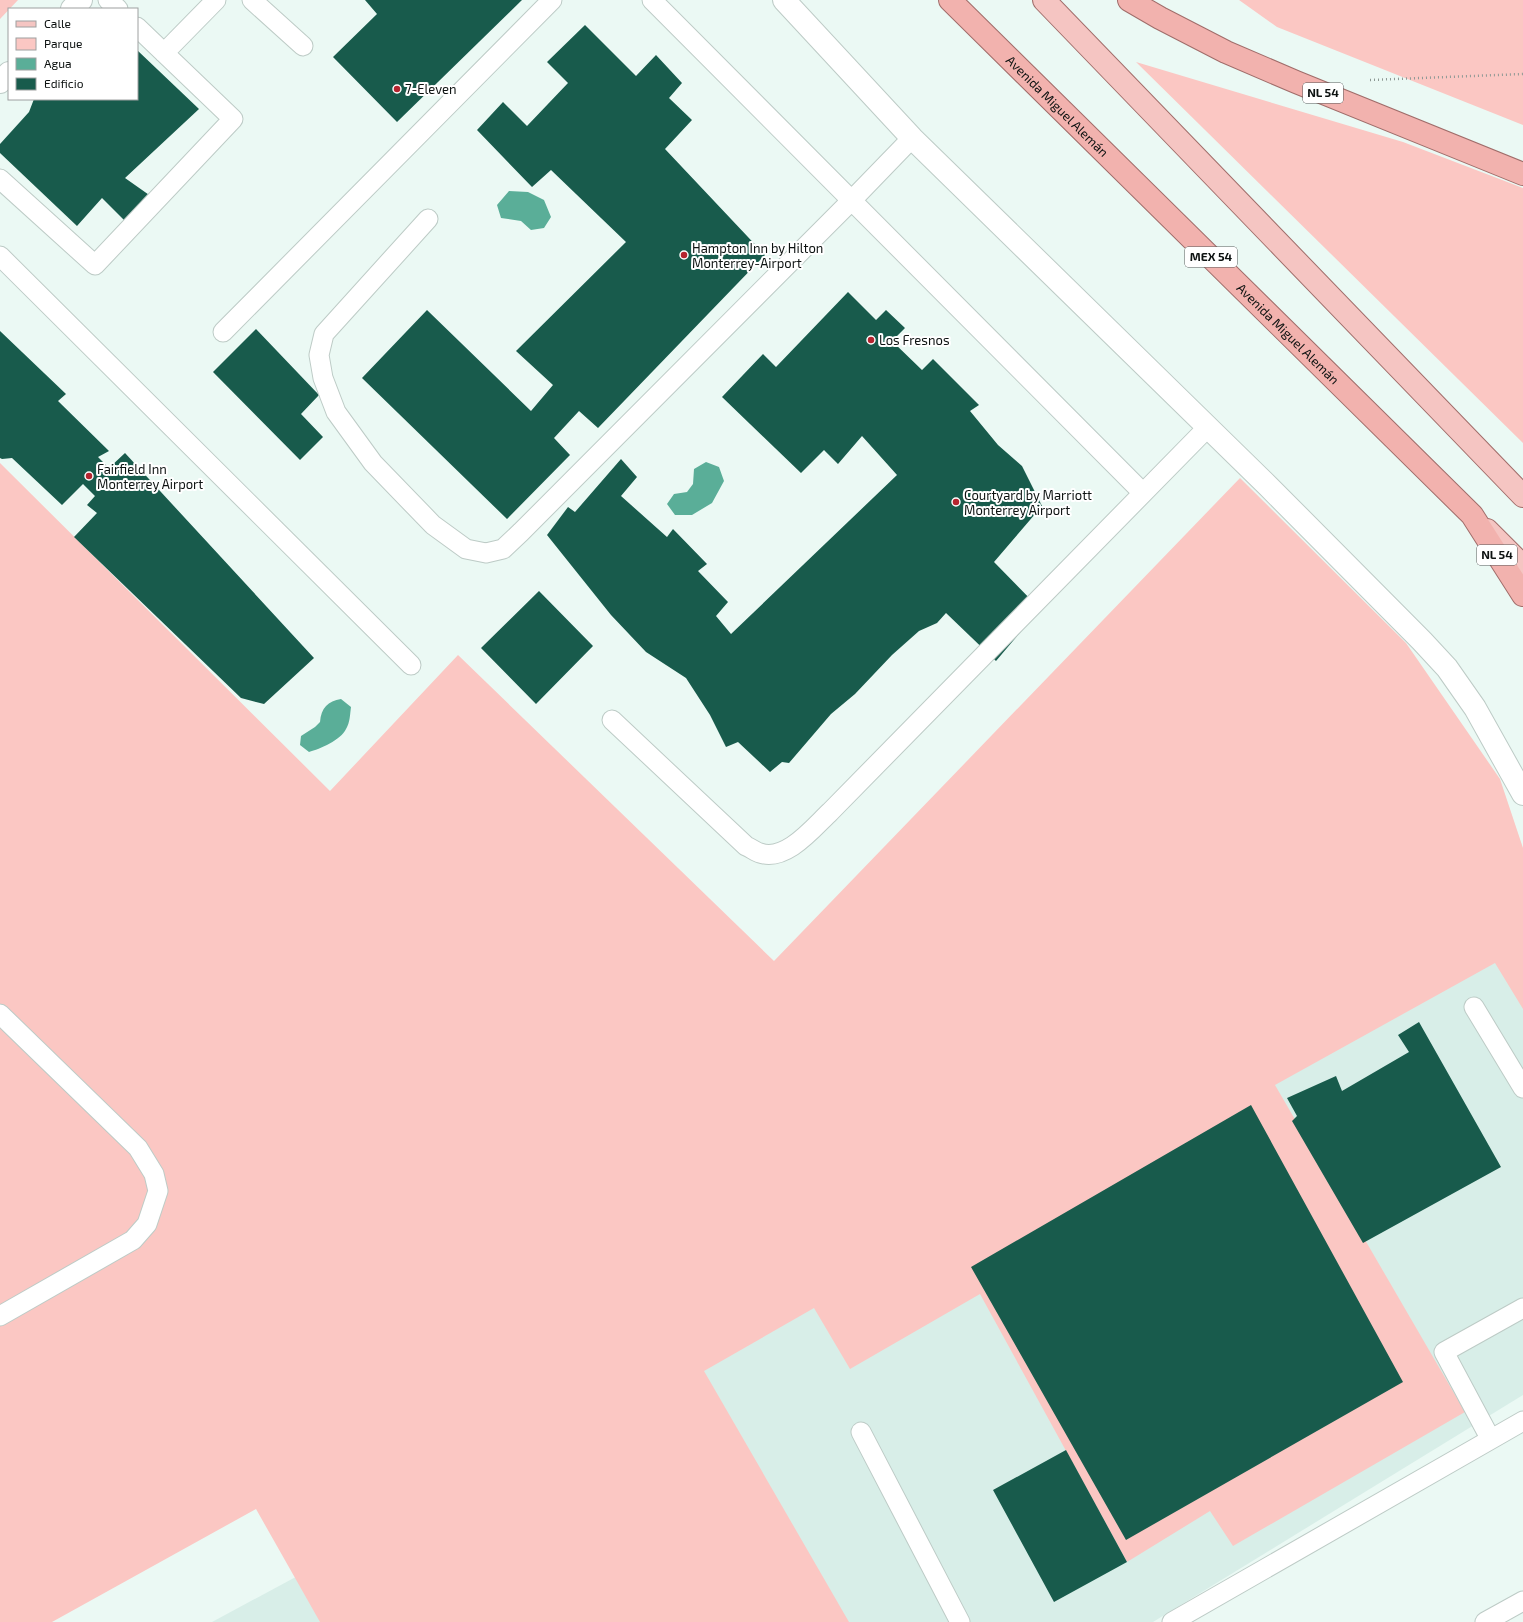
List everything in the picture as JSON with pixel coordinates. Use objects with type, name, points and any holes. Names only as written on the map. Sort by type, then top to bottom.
[{"type":"highway","name":"Avenida Miguel Alemán","points":[[950,0],[1472,515]]},
{"type":"highway","name":"NL 54","points":[[1129,0],[1160,18],[1226,52],[1523,174]]},
{"type":"highway","name":"NL 54","points":[[1472,515],[1523,595]]},
{"type":"main road","points":[[1044,0],[1523,496]]},
{"type":"main road","name":"Avenida Miguel Alemán","points":[[1472,515],[1523,566]]},
{"type":"street","points":[[73,8],[81,0]]},
{"type":"street","points":[[784,0],[912,138],[1268,486],[1422,641],[1447,668],[1475,708],[1523,794]]},
{"type":"street","points":[[0,82],[8,74]]},
{"type":"lane","points":[[108,0],[117,8]]},
{"type":"lane","points":[[164,53],[216,0]]},
{"type":"lane","points":[[252,0],[303,46]]},
{"type":"lane","points":[[223,332],[552,0]]},
{"type":"lane","points":[[652,0],[1143,493]]},
{"type":"lane","points":[[0,179],[95,265],[233,119],[138,28]]},
{"type":"lane","points":[[428,219],[324,334],[318,355],[323,378],[336,412],[373,463],[433,526],[466,549],[486,553],[503,549],[521,532],[912,138]]},
{"type":"lane","points":[[0,256],[411,665]]},
{"type":"lane","points":[[612,720],[746,846],[761,854],[778,854],[801,841],[1208,427]]},
{"type":"lane","points":[[1474,1008],[1523,1088]]},
{"type":"lane","points":[[0,1014],[138,1148],[154,1174],[158,1191],[147,1224],[133,1240],[0,1316]]},
{"type":"lane","points":[[1490,1438],[1444,1352],[1523,1308]]},
{"type":"lane","points":[[1172,1622],[1490,1438],[1523,1421]]},
{"type":"lane","points":[[861,1432],[960,1622]]},
{"type":"lane","points":[[1485,1622],[1523,1601]]},
{"type":"path","points":[[1366,80],[1523,74]]},
{"type":"shaded area","points":[[1523,916],[1523,1395],[1153,1622],[212,1622]]},
{"type":"green space","points":[[0,0],[18,0],[10,8],[8,8],[8,11],[0,19]]},
{"type":"green space","points":[[1239,0],[1523,0],[1523,125],[1277,27]]},
{"type":"green space","points":[[1136,62],[1403,142],[1523,188],[1523,443]]},
{"type":"green space","points":[[0,463],[330,791],[458,655],[774,961],[1240,478],[1406,643],[1500,779],[1523,848],[1523,1009],[1495,963],[1275,1085],[1465,1412],[1233,1546],[1210,1511],[1127,1562],[980,1294],[850,1369],[814,1308],[704,1371],[849,1622],[320,1622],[256,1509],[52,1622],[0,1622]]},
{"type":"water","points":[[509,191],[528,192],[544,200],[551,217],[544,228],[531,230],[521,221],[501,218],[497,205]]},
{"type":"water","points":[[706,462],[719,467],[724,481],[712,503],[692,515],[675,515],[667,504],[674,494],[687,492],[693,484],[694,469]]},
{"type":"water","points":[[341,699],[351,707],[346,729],[340,737],[319,749],[309,752],[300,745],[301,736],[320,722],[322,713],[329,703]]},
{"type":"building","name":"7-Eleven","points":[[365,0],[522,0],[397,122],[333,57],[377,14]]},
{"type":"building","points":[[585,25],[636,76],[656,55],[682,83],[669,98],[692,120],[665,149],[765,255],[598,428],[579,411],[554,438],[570,455],[507,519],[362,378],[427,310],[531,411],[553,385],[516,351],[626,242],[551,170],[532,187],[477,130],[503,102],[527,126],[568,83],[547,62]]},
{"type":"building","points":[[138,51],[199,109],[125,178],[152,197],[126,222],[102,198],[77,226],[0,153],[0,144],[29,112],[34,100],[138,100]]},
{"type":"building","points":[[848,292],[876,320],[886,310],[905,328],[892,341],[922,370],[933,359],[979,405],[970,411],[998,445],[1022,466],[1042,506],[994,562],[1040,609],[996,661],[946,613],[937,623],[919,631],[892,655],[855,694],[831,714],[789,763],[782,762],[770,772],[738,742],[726,747],[710,715],[686,678],[646,652],[611,615],[547,535],[568,507],[575,512],[621,459],[637,477],[621,496],[667,537],[673,529],[707,564],[698,571],[728,602],[716,616],[731,634],[897,475],[862,436],[838,464],[824,450],[801,473],[722,397],[763,354],[776,367]]},
{"type":"building","points":[[256,329],[319,395],[301,414],[323,437],[300,460],[213,372]]},
{"type":"building","points":[[0,331],[66,394],[58,401],[109,451],[98,457],[109,468],[125,453],[314,658],[264,704],[241,698],[74,537],[97,513],[87,505],[95,496],[83,484],[62,505],[12,458],[0,458]]},
{"type":"building","points":[[539,591],[593,646],[536,704],[481,648]]},
{"type":"building","points":[[1419,1022],[1501,1167],[1363,1243],[1292,1121],[1297,1116],[1287,1098],[1336,1076],[1342,1091],[1409,1052],[1398,1035]]},
{"type":"building","points":[[1251,1105],[1403,1382],[1126,1540],[971,1267]]},
{"type":"building","points":[[1066,1450],[1127,1562],[1054,1602],[993,1490]]},
{"type":"place","name":"7-Eleven","points":[[397,89]]},
{"type":"place","name":"Hampton Inn by Hilton Monterrey-Airport","points":[[684,255]]},
{"type":"place","name":"Los Fresnos","points":[[871,340]]},
{"type":"place","name":"Fairfield Inn Monterrey Airport","points":[[89,476]]},
{"type":"place","name":"Courtyard by Marriott Monterrey Airport","points":[[956,502]]}]
